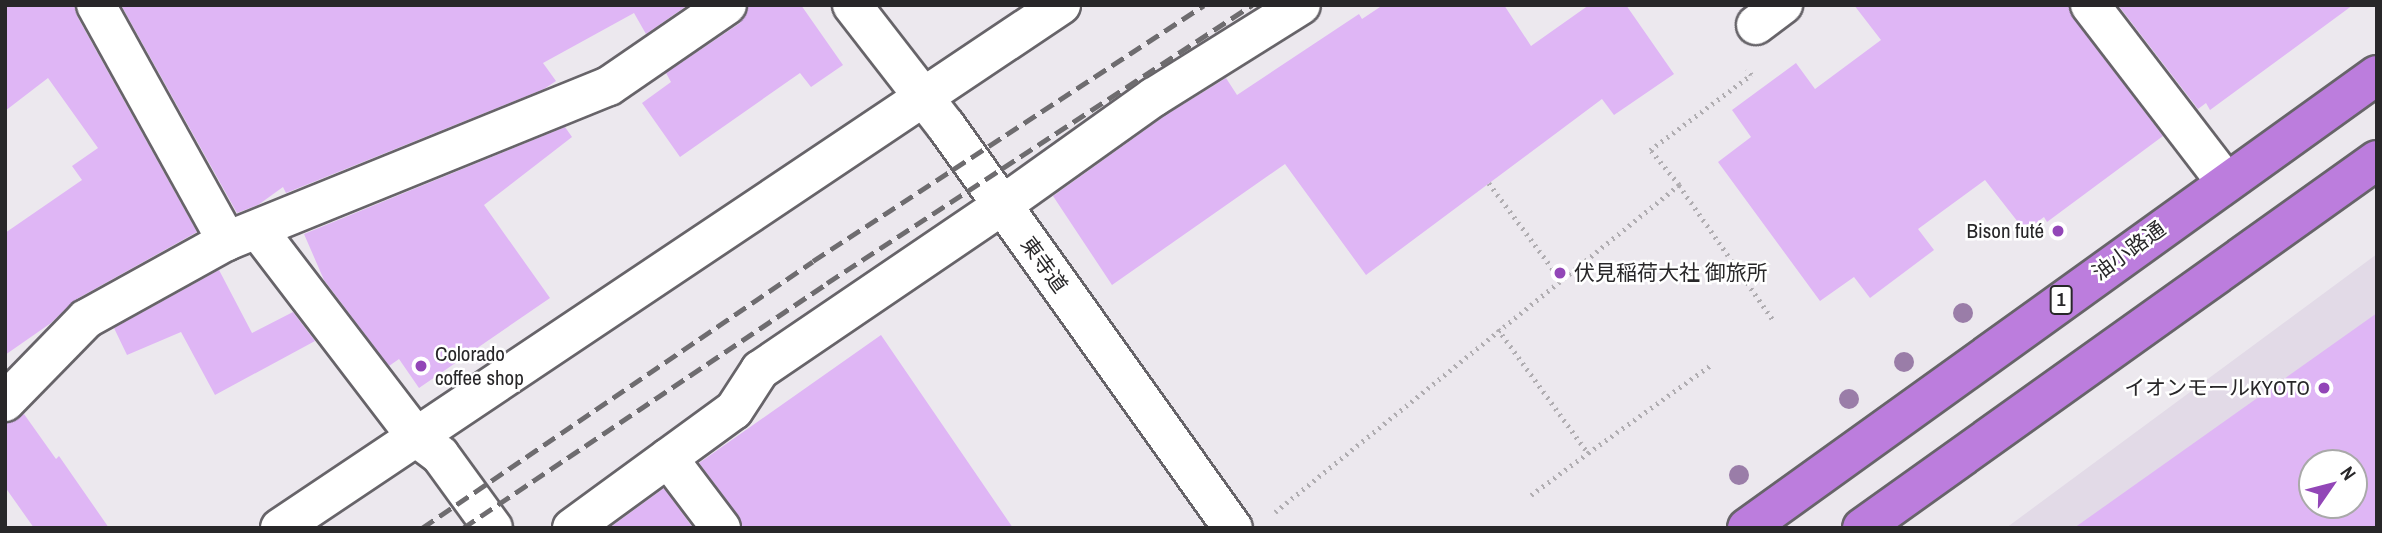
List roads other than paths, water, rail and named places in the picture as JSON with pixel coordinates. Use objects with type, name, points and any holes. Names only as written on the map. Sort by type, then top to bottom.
[{"type":"highway","name":"油小路通","points":[[1747,528],[2225,181],[2377,75]]},
{"type":"highway","points":[[1862,528],[2377,160]]},
{"type":"street","points":[[96,5],[243,236],[416,437],[440,455],[494,528]]},
{"type":"street","points":[[5,402],[86,319],[243,236],[609,86],[727,5]]},
{"type":"street","name":"東寺道","points":[[852,5],[923,96],[1233,528]]},
{"type":"street","points":[[280,528],[1061,5]]},
{"type":"street","points":[[572,528],[734,410],[760,370],[1001,206],[1154,97],[1301,5]]},
{"type":"street","points":[[2090,5],[2225,181]]},
{"type":"street","points":[[668,458],[721,528]]},
{"type":"railway","points":[[422,528],[813,261],[1204,5]]},
{"type":"railway","points":[[463,528],[827,283],[1252,5]]},
{"type":"place","name":"Bison futé","points":[[2058,231]]},
{"type":"place","name":"伏見稲荷大社 御旅所","points":[[1560,273]]},
{"type":"place","name":"Colorado coffee shop","points":[[421,366]]},
{"type":"place","name":"イオンモールKYOTO","points":[[2324,388]]}]
